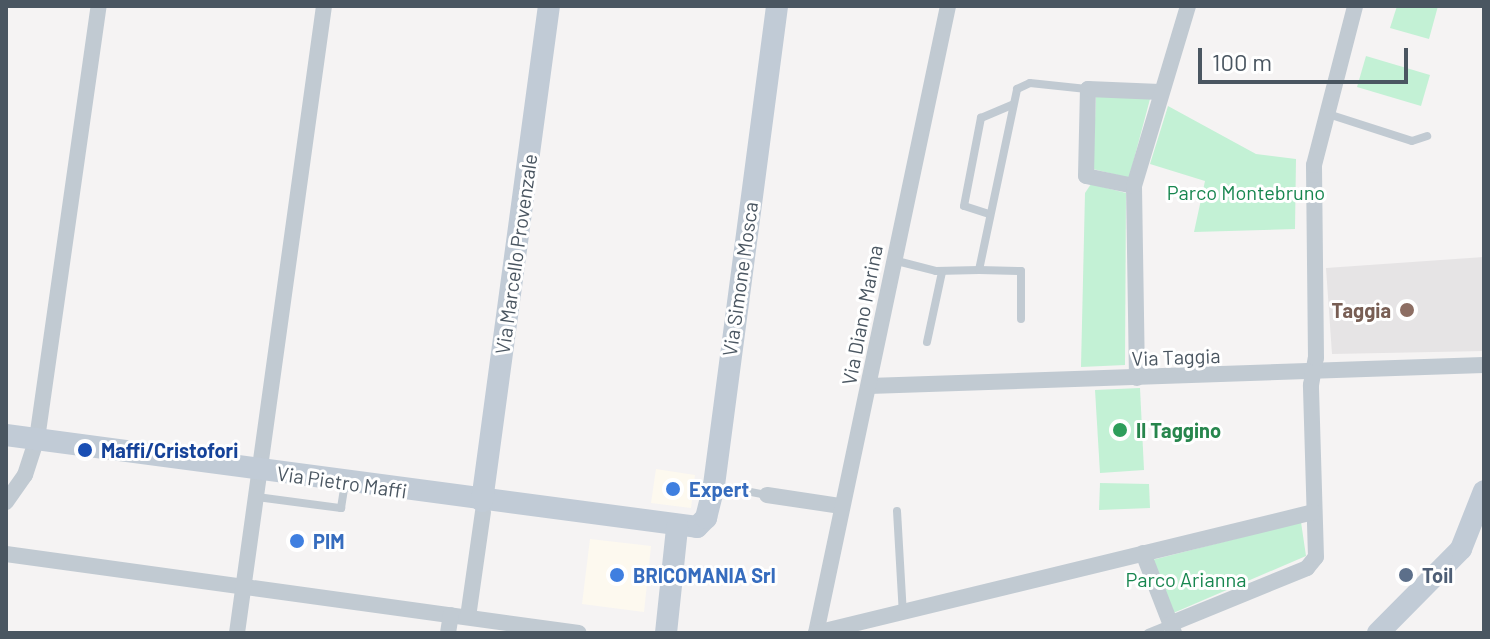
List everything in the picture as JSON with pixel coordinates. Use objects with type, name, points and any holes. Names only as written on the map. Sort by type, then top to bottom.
[{"type":"street","points":[[6,502],[25,475],[37,439],[99,6]]},
{"type":"street","points":[[237,633],[324,6]]},
{"type":"street","name":"Via Marcello Provenzale","points":[[483,507],[549,6]]},
{"type":"street","name":"Via Simone Mosca","points":[[677,528],[701,525],[714,485],[777,6]]},
{"type":"street","name":"Via Diano Marina","points":[[816,633],[948,6]]},
{"type":"street","points":[[1137,378],[1134,186],[1188,6]]},
{"type":"street","points":[[1143,553],[1172,628],[1313,564],[1313,175],[1324,113],[1355,6]]},
{"type":"street","points":[[1134,186],[1086,176],[1088,89],[1160,92]]},
{"type":"street","name":"Via Taggia","points":[[869,386],[1484,365]]},
{"type":"street","name":"Via Pietro Maffi","points":[[6,435],[345,482],[483,507],[677,528]]},
{"type":"street","points":[[1378,633],[1451,561],[1478,529],[1484,491]]},
{"type":"street","points":[[767,495],[841,506]]},
{"type":"street","points":[[448,633],[460,616],[483,507]]},
{"type":"street","points":[[816,633],[1314,512]]},
{"type":"street","points":[[666,633],[677,528]]},
{"type":"street","points":[[6,554],[579,633]]},
{"type":"lane","points":[[979,270],[1017,89],[1030,83],[1088,89]]},
{"type":"lane","points":[[989,214],[964,206],[981,118],[1012,105]]},
{"type":"lane","points":[[1324,113],[1412,141],[1427,136]]},
{"type":"lane","points":[[893,260],[942,272],[1021,271],[1021,319]]},
{"type":"lane","points":[[927,342],[942,272]]},
{"type":"lane","points":[[257,497],[341,508],[345,482]]},
{"type":"lane","points":[[714,485],[767,495]]},
{"type":"lane","points":[[897,511],[903,614]]},
{"type":"lane","points":[[1148,633],[1172,628]]},
{"type":"shaded area","name":"Taggia","points":[[1484,257],[1484,351],[1332,354],[1326,268]]},
{"type":"shaded area","name":"Expert","points":[[656,469],[695,475],[691,508],[651,503]]},
{"type":"shaded area","name":"BRICOMANIA Srl","points":[[590,539],[651,546],[644,612],[582,604]]},
{"type":"green space","points":[[1397,6],[1438,6],[1429,39],[1390,28]]},
{"type":"green space","points":[[1366,56],[1430,75],[1421,106],[1357,87]]},
{"type":"green space","points":[[1096,96],[1150,99],[1129,178],[1093,169]]},
{"type":"green space","name":"Parco Montebruno","points":[[1168,106],[1256,154],[1296,159],[1295,229],[1194,232],[1205,181],[1150,164]]},
{"type":"green space","points":[[1091,184],[1126,193],[1125,365],[1081,367],[1085,193]]},
{"type":"green space","name":"Il Taggino","points":[[1140,388],[1144,470],[1100,473],[1095,390]]},
{"type":"green space","name":"Il Taggino","points":[[1100,483],[1149,484],[1150,508],[1099,510]]},
{"type":"green space","name":"Parco Arianna","points":[[1301,522],[1306,556],[1171,614],[1152,560]]},
{"type":"place","name":"Taggia","points":[[1407,310]]},
{"type":"place","name":"Il Taggino","points":[[1120,430]]},
{"type":"place","name":"Maffi/Cristofori","points":[[85,450]]},
{"type":"place","name":"Expert","points":[[673,489]]},
{"type":"place","name":"PIM","points":[[297,541]]},
{"type":"place","name":"BRICOMANIA Srl","points":[[617,575]]},
{"type":"place","name":"Toil","points":[[1406,575]]}]
